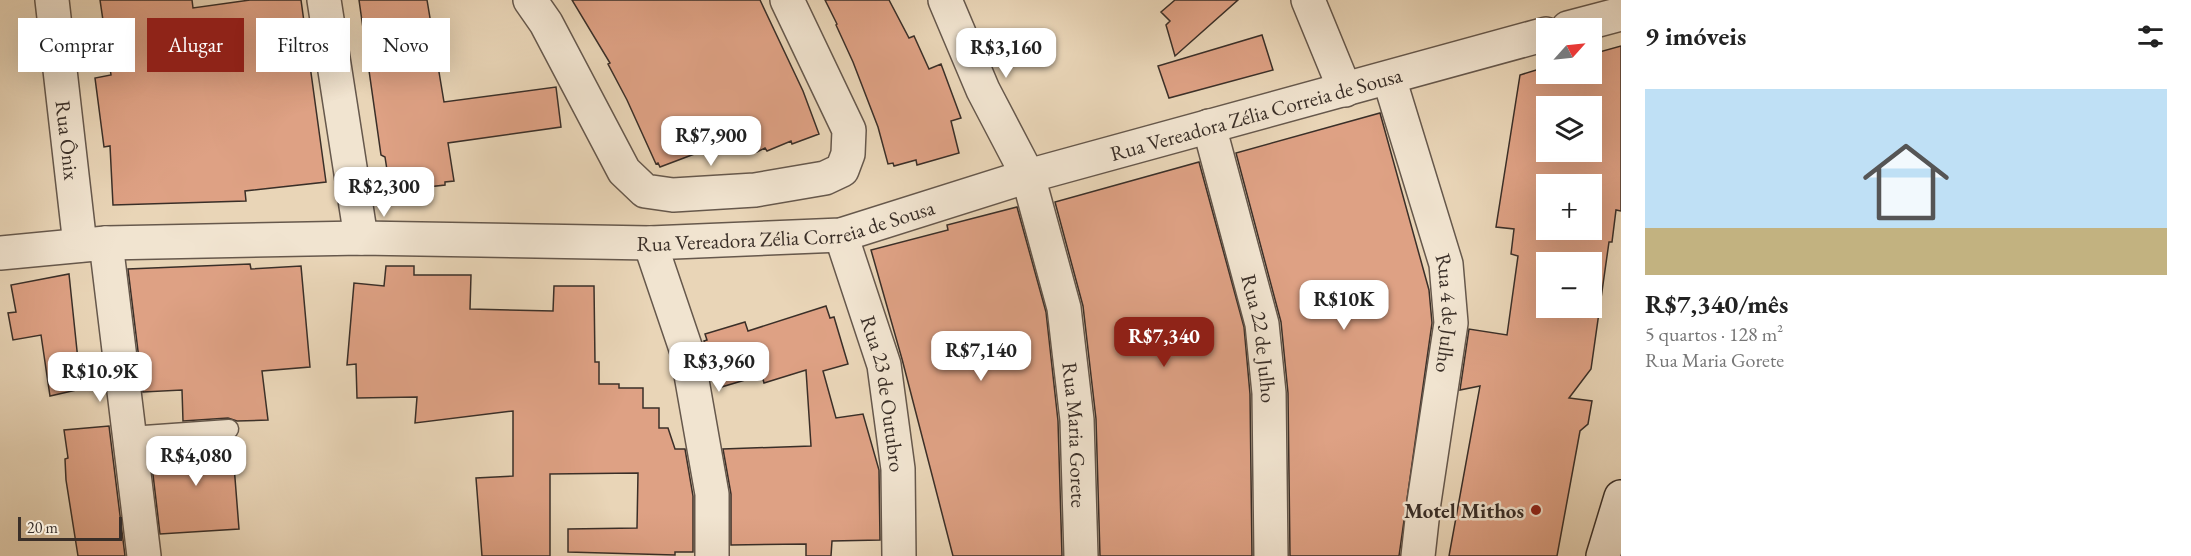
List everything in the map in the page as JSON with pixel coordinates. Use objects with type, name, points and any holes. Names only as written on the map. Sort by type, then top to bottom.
[{"type":"street","name":"Rua Ônix","points":[[51,0],[93,244],[130,436],[144,556]]},
{"type":"street","points":[[324,0],[361,238]]},
{"type":"street","points":[[530,0],[546,23],[624,171],[645,191],[673,195],[755,190],[825,178],[842,170],[848,154],[849,130],[787,0]]},
{"type":"street","name":"Rua Maria Gorete","points":[[945,0],[983,90],[1028,176],[1064,308],[1077,420],[1081,556]]},
{"type":"street","points":[[1308,0],[1345,90]]},
{"type":"street","points":[[1602,19],[1621,14]]},
{"type":"street","name":"Rua Vereadora Zélia Correia de Sousa","points":[[0,253],[93,244],[361,238],[650,243],[841,235],[1028,176],[1536,37]]},
{"type":"street","name":"Rua 4 de Julho","points":[[1389,78],[1446,264],[1451,323],[1418,556]]},
{"type":"street","name":"Rua 22 de Julho","points":[[1209,126],[1262,324],[1269,393],[1271,556]]},
{"type":"street","name":"Rua 23 de Outubro","points":[[841,235],[884,365],[898,469],[899,556]]},
{"type":"street","points":[[650,243],[687,352],[712,494],[712,556]]},
{"type":"street","points":[[1603,556],[1621,497]]},
{"type":"lane","points":[[130,436],[229,429]]},
{"type":"building","points":[[100,0],[192,0],[193,8],[250,0],[301,0],[303,18],[256,18],[256,72],[311,72],[326,182],[245,191],[246,201],[113,205],[110,146],[104,147],[95,78],[111,75],[111,72],[135,72],[135,18],[103,18]]},
{"type":"building","points":[[359,0],[427,0],[430,18],[362,18],[362,21]]},
{"type":"building","points":[[572,0],[760,0],[803,91],[819,134],[792,144],[791,141],[767,151],[765,148],[757,152],[750,133],[660,167],[658,163],[656,164],[608,64],[610,63]]},
{"type":"building","points":[[825,0],[889,0],[909,38],[914,36],[929,69],[941,64],[961,118],[951,121],[959,153],[917,165],[916,160],[894,166],[893,163],[888,164],[878,127],[853,62]]},
{"type":"building","points":[[1175,0],[1238,0],[1175,56],[1166,25],[1170,21],[1161,12]]},
{"type":"building","points":[[1262,35],[1273,70],[1169,98],[1158,66]]},
{"type":"building","points":[[1621,46],[1621,211],[1616,210],[1602,291],[1602,252],[1536,252],[1536,318],[1598,318],[1591,369],[1569,398],[1592,401],[1588,424],[1580,431],[1557,556],[1449,556],[1480,386],[1460,390],[1469,329],[1507,335],[1518,256],[1511,254],[1514,229],[1496,227],[1520,75],[1536,70],[1536,84],[1602,84],[1602,51]]},
{"type":"building","points":[[369,72],[439,72],[444,102],[556,87],[561,127],[448,143],[454,181],[445,182],[445,185],[419,188],[419,192],[391,196],[385,157],[381,155]]},
{"type":"building","points":[[1380,113],[1429,290],[1432,323],[1399,556],[1290,556],[1288,393],[1281,322],[1236,153]]},
{"type":"building","points":[[1199,162],[1244,327],[1250,394],[1252,556],[1100,556],[1096,419],[1083,306],[1055,202]]},
{"type":"building","points":[[1017,207],[1046,312],[1058,421],[1062,556],[953,556],[871,250],[948,230],[947,225]]},
{"type":"building","points":[[250,264],[251,269],[301,266],[310,367],[262,371],[268,420],[237,421],[228,418],[183,421],[182,390],[143,392],[128,269]]},
{"type":"building","points":[[386,266],[414,266],[414,275],[471,275],[470,309],[553,311],[554,286],[594,286],[595,362],[599,362],[599,384],[619,384],[619,388],[643,388],[643,408],[659,408],[659,428],[668,428],[675,449],[685,449],[693,496],[693,552],[675,552],[675,555],[568,552],[568,529],[637,528],[638,473],[550,474],[550,556],[482,556],[476,478],[513,476],[513,411],[415,423],[417,397],[357,398],[356,364],[347,365],[354,283],[384,286]]},
{"type":"building","points":[[69,274],[81,389],[50,396],[41,335],[13,340],[8,313],[16,312],[11,285]]},
{"type":"building","points":[[826,306],[830,318],[834,317],[848,364],[823,371],[836,418],[863,414],[879,470],[880,540],[832,541],[831,556],[806,556],[806,544],[731,545],[731,494],[723,449],[811,446],[806,370],[764,383],[762,375],[718,388],[704,341],[707,340],[705,334],[745,322],[748,331]]},
{"type":"building","points":[[109,426],[125,556],[78,556],[66,480],[65,459],[68,458],[64,430]]},
{"type":"building","points":[[232,440],[239,529],[160,534],[150,449],[170,448],[170,445],[185,443]]},
{"type":"place","name":"Motel Mithos","points":[[1536,510]]}]
